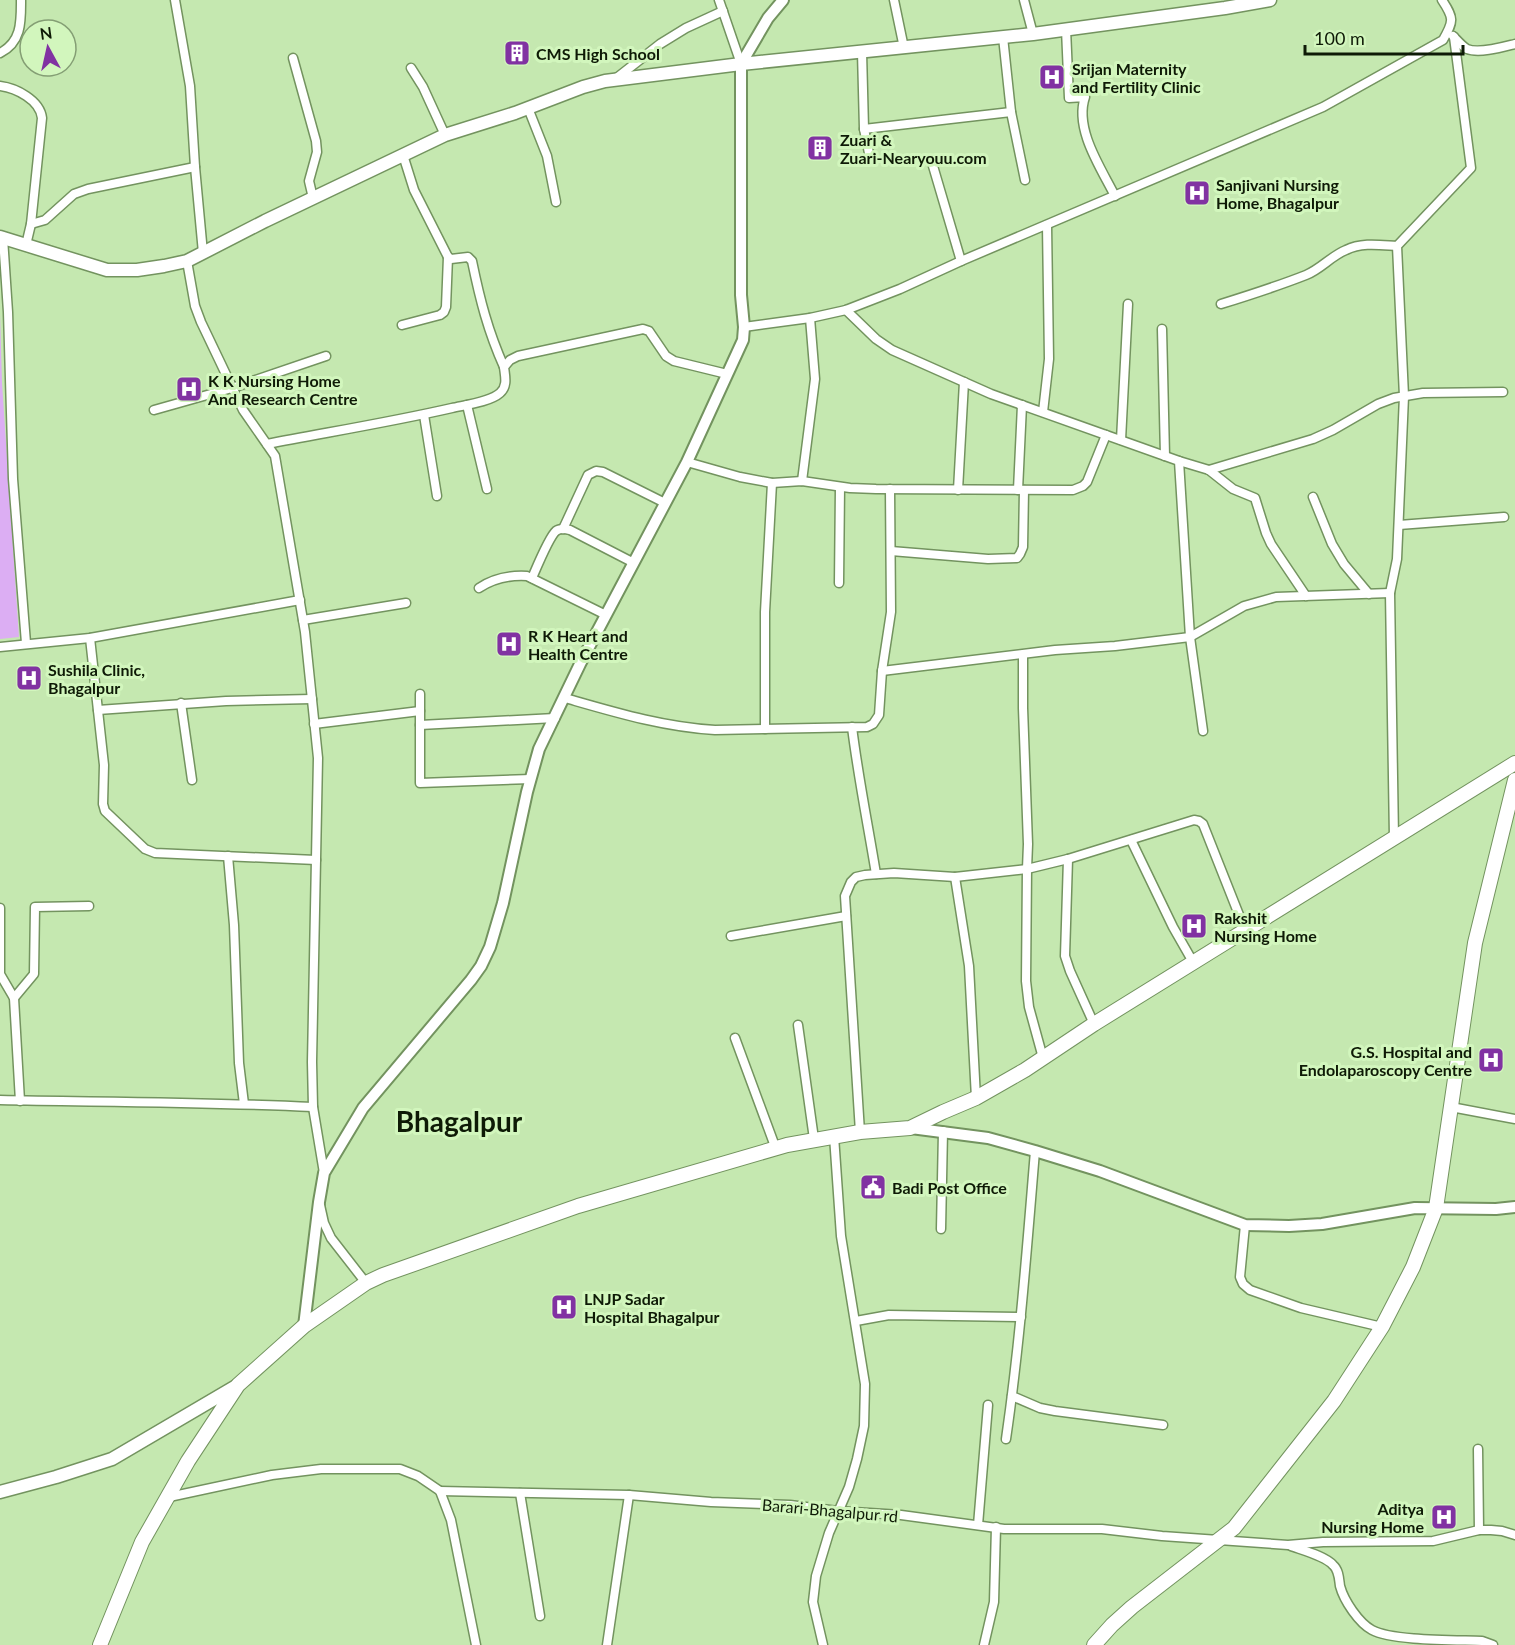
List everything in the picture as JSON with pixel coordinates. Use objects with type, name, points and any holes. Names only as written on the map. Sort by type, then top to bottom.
[{"type":"main road","points":[[2,238],[107,270],[137,270],[164,266],[187,261],[445,135],[583,87],[614,80],[741,64],[1033,34],[1270,0]]},
{"type":"main road","points":[[0,1492],[112,1459],[238,1385],[304,1326],[366,1283],[383,1275],[578,1206],[814,1140],[860,1132],[910,1128],[976,1098],[1515,763]]},
{"type":"main road","points":[[1095,1645],[1132,1607],[1234,1528],[1334,1401],[1382,1327],[1413,1267],[1436,1208],[1475,943],[1515,780]]},
{"type":"main road","points":[[100,1645],[142,1542],[155,1517],[169,1497],[188,1461],[238,1385]]},
{"type":"street","points":[[0,53],[7,50],[20,31],[21,0]]},
{"type":"street","points":[[175,0],[190,86],[203,253]]},
{"type":"street","points":[[324,1173],[363,1108],[481,966],[490,947],[503,903],[539,749],[580,664],[687,462],[742,340],[744,327],[741,295],[741,64],[719,0]]},
{"type":"street","points":[[741,64],[768,18],[783,0]]},
{"type":"street","points":[[894,0],[904,48]]},
{"type":"street","points":[[1024,0],[1033,34]]},
{"type":"street","points":[[1394,838],[1390,593],[1398,559],[1404,396],[1397,246],[1471,168],[1451,35],[1452,20],[1442,0]]},
{"type":"street","points":[[614,80],[660,44],[686,28],[723,11]]},
{"type":"street","points":[[1066,29],[1069,98],[1085,97],[1081,109],[1085,136],[1114,196]]},
{"type":"street","points":[[744,327],[810,318],[846,310],[900,289],[1323,107],[1451,35]]},
{"type":"street","points":[[1451,35],[1468,49],[1495,49],[1515,44]]},
{"type":"street","points":[[1002,37],[1011,112],[1025,180]]},
{"type":"street","points":[[862,52],[864,129],[870,158]]},
{"type":"street","points":[[293,57],[316,141],[316,160],[309,181],[313,198]]},
{"type":"street","points":[[411,68],[423,87],[445,135]]},
{"type":"street","points":[[0,86],[15,90],[38,106],[41,111],[31,224],[26,245]]},
{"type":"street","points":[[528,108],[547,156],[556,202]]},
{"type":"street","points":[[864,129],[1011,112]]},
{"type":"street","points":[[402,325],[444,312],[448,257],[414,190],[403,155]]},
{"type":"street","points":[[933,166],[961,261]]},
{"type":"street","points":[[31,224],[45,220],[74,194],[88,189],[195,167]]},
{"type":"street","points":[[1043,412],[1049,359],[1047,225]]},
{"type":"street","points":[[2,238],[8,312],[13,479],[26,643]]},
{"type":"street","points":[[1221,304],[1307,274],[1345,250],[1360,245],[1397,246]]},
{"type":"street","points":[[267,444],[467,405],[497,395],[504,389],[506,382],[504,367],[480,303],[472,261],[468,257],[451,259],[448,257]]},
{"type":"street","points":[[187,261],[195,306],[201,322],[243,410],[275,456],[300,600],[312,699],[318,758],[312,1051],[313,1107],[324,1173],[304,1326]]},
{"type":"street","points":[[1121,440],[1128,304]]},
{"type":"street","points":[[846,310],[876,339],[892,350],[991,394],[1209,470],[1233,489],[1255,498],[1271,544],[1306,596]]},
{"type":"street","points":[[802,481],[815,379],[810,318]]},
{"type":"street","points":[[504,367],[518,356],[643,329],[649,331],[666,356],[674,361],[727,374]]},
{"type":"street","points":[[1162,329],[1165,456]]},
{"type":"street","points":[[154,410],[232,388],[326,356]]},
{"type":"street","points":[[958,490],[964,382]]},
{"type":"street","points":[[1209,470],[1313,439],[1378,404],[1394,398],[1423,393],[1503,392]]},
{"type":"street","points":[[467,405],[486,489]]},
{"type":"street","points":[[891,551],[987,559],[1017,558],[1023,547],[1021,490],[1023,405]]},
{"type":"street","points":[[424,414],[438,496]]},
{"type":"street","points":[[687,462],[740,477],[772,483],[802,481],[840,487],[890,489],[1073,490],[1087,482],[1106,435]]},
{"type":"street","points":[[1179,460],[1190,637],[1203,731]]},
{"type":"street","points":[[563,529],[588,475],[596,471],[603,472],[665,503]]},
{"type":"street","points":[[765,729],[765,632],[772,483]]},
{"type":"street","points":[[839,583],[840,487]]},
{"type":"street","points":[[565,698],[662,724],[691,729],[867,727],[873,724],[879,715],[882,671],[891,612],[890,489]]},
{"type":"street","points":[[1313,497],[1332,544],[1344,564],[1369,594]]},
{"type":"street","points":[[1399,525],[1504,517]]},
{"type":"street","points":[[532,578],[551,538],[556,531],[563,529],[570,530],[634,563]]},
{"type":"street","points":[[479,588],[490,581],[514,575],[527,576],[606,615]]},
{"type":"street","points":[[882,671],[1190,637],[1244,606],[1276,597],[1390,593]]},
{"type":"street","points":[[0,646],[90,638],[300,600]]},
{"type":"street","points":[[303,620],[406,603]]},
{"type":"street","points":[[90,638],[104,765],[103,804],[105,811],[145,849],[155,853],[316,860]]},
{"type":"street","points":[[1023,655],[1028,843],[1027,993],[1043,1058]]},
{"type":"street","points":[[420,694],[420,783],[531,779]]},
{"type":"street","points":[[98,710],[312,699]]},
{"type":"street","points":[[181,704],[192,780]]},
{"type":"street","points":[[314,724],[420,711]]},
{"type":"street","points":[[420,725],[555,718]]},
{"type":"street","points":[[852,727],[876,874]]},
{"type":"street","points":[[860,1132],[845,896],[851,882],[856,877],[894,873],[955,877],[1027,869],[1068,859],[1194,820],[1203,824],[1245,930]]},
{"type":"street","points":[[1131,840],[1173,927],[1193,962]]},
{"type":"street","points":[[228,856],[234,925],[238,1063],[244,1104]]},
{"type":"street","points":[[1068,859],[1065,956],[1094,1024]]},
{"type":"street","points":[[955,877],[969,966],[976,1098]]},
{"type":"street","points":[[14,998],[33,974],[35,907],[89,906]]},
{"type":"street","points":[[0,908],[0,974],[14,998],[20,1101]]},
{"type":"street","points":[[731,936],[846,916]]},
{"type":"street","points":[[798,1025],[814,1140]]},
{"type":"street","points":[[735,1038],[776,1149]]},
{"type":"street","points":[[0,1100],[313,1107]]},
{"type":"street","points":[[1451,1107],[1515,1119]]},
{"type":"street","points":[[910,1128],[988,1138],[1035,1151],[1100,1171],[1245,1225],[1322,1224],[1399,1210],[1515,1207]]},
{"type":"street","points":[[941,1229],[943,1131]]},
{"type":"street","points":[[823,1645],[813,1595],[829,1533],[849,1487],[857,1460],[864,1426],[865,1384],[842,1236],[834,1136]]},
{"type":"street","points":[[1006,1438],[1021,1317],[1035,1151]]},
{"type":"street","points":[[319,1202],[324,1223],[331,1238],[366,1283]]},
{"type":"street","points":[[1245,1225],[1240,1277],[1243,1284],[1250,1290],[1301,1308],[1382,1327]]},
{"type":"street","points":[[856,1321],[889,1315],[1021,1317]]},
{"type":"street","points":[[1012,1396],[1055,1412],[1163,1425]]},
{"type":"street","points":[[978,1525],[988,1406]]},
{"type":"street","points":[[1478,1449],[1479,1530]]},
{"type":"street","points":[[169,1497],[272,1475],[332,1468],[400,1469],[418,1476],[440,1491],[451,1520],[476,1645]]},
{"type":"street","name":"Barari-Bhagalpur rd","points":[[440,1491],[629,1495],[711,1502],[790,1505],[901,1515],[996,1527],[1102,1530],[1288,1545]]},
{"type":"street","points":[[520,1493],[540,1616]]},
{"type":"street","points":[[607,1645],[629,1495]]},
{"type":"street","points":[[984,1645],[994,1602],[996,1527]]},
{"type":"street","points":[[1288,1545],[1323,1542],[1433,1541],[1479,1530],[1502,1531],[1515,1535]]},
{"type":"street","points":[[1288,1545],[1334,1565],[1345,1598],[1353,1612],[1371,1630],[1407,1641],[1482,1641],[1493,1645]]},
{"type":"shaded area","points":[[0,313],[2,383],[19,637],[0,639]]},
{"type":"place","name":"CMS High School","points":[[517,53]]},
{"type":"place","name":"Srijan Maternity and Fertility Clinic","points":[[1052,77]]},
{"type":"place","name":"Zuari & Zuari-Nearyouu.com","points":[[820,148]]},
{"type":"place","name":"Sanjivani Nursing Home, Bhagalpur","points":[[1197,193]]},
{"type":"place","name":"K K Nursing Home And Research Centre","points":[[189,389]]},
{"type":"place","name":"R K Heart and Health Centre","points":[[509,644]]},
{"type":"place","name":"Sushila Clinic, Bhagalpur","points":[[29,678]]},
{"type":"place","name":"Rakshit Nursing Home","points":[[1194,926]]},
{"type":"place","name":"G.S. Hospital and Endolaparoscopy Centre","points":[[1491,1060]]},
{"type":"place","name":"Badi Post Office","points":[[873,1187]]},
{"type":"place","name":"LNJP Sadar Hospital Bhagalpur","points":[[564,1307]]},
{"type":"place","name":"Aditya Nursing Home","points":[[1444,1517]]},
{"type":"district","name":"Bhagalpur","points":[[459,1121]]}]
